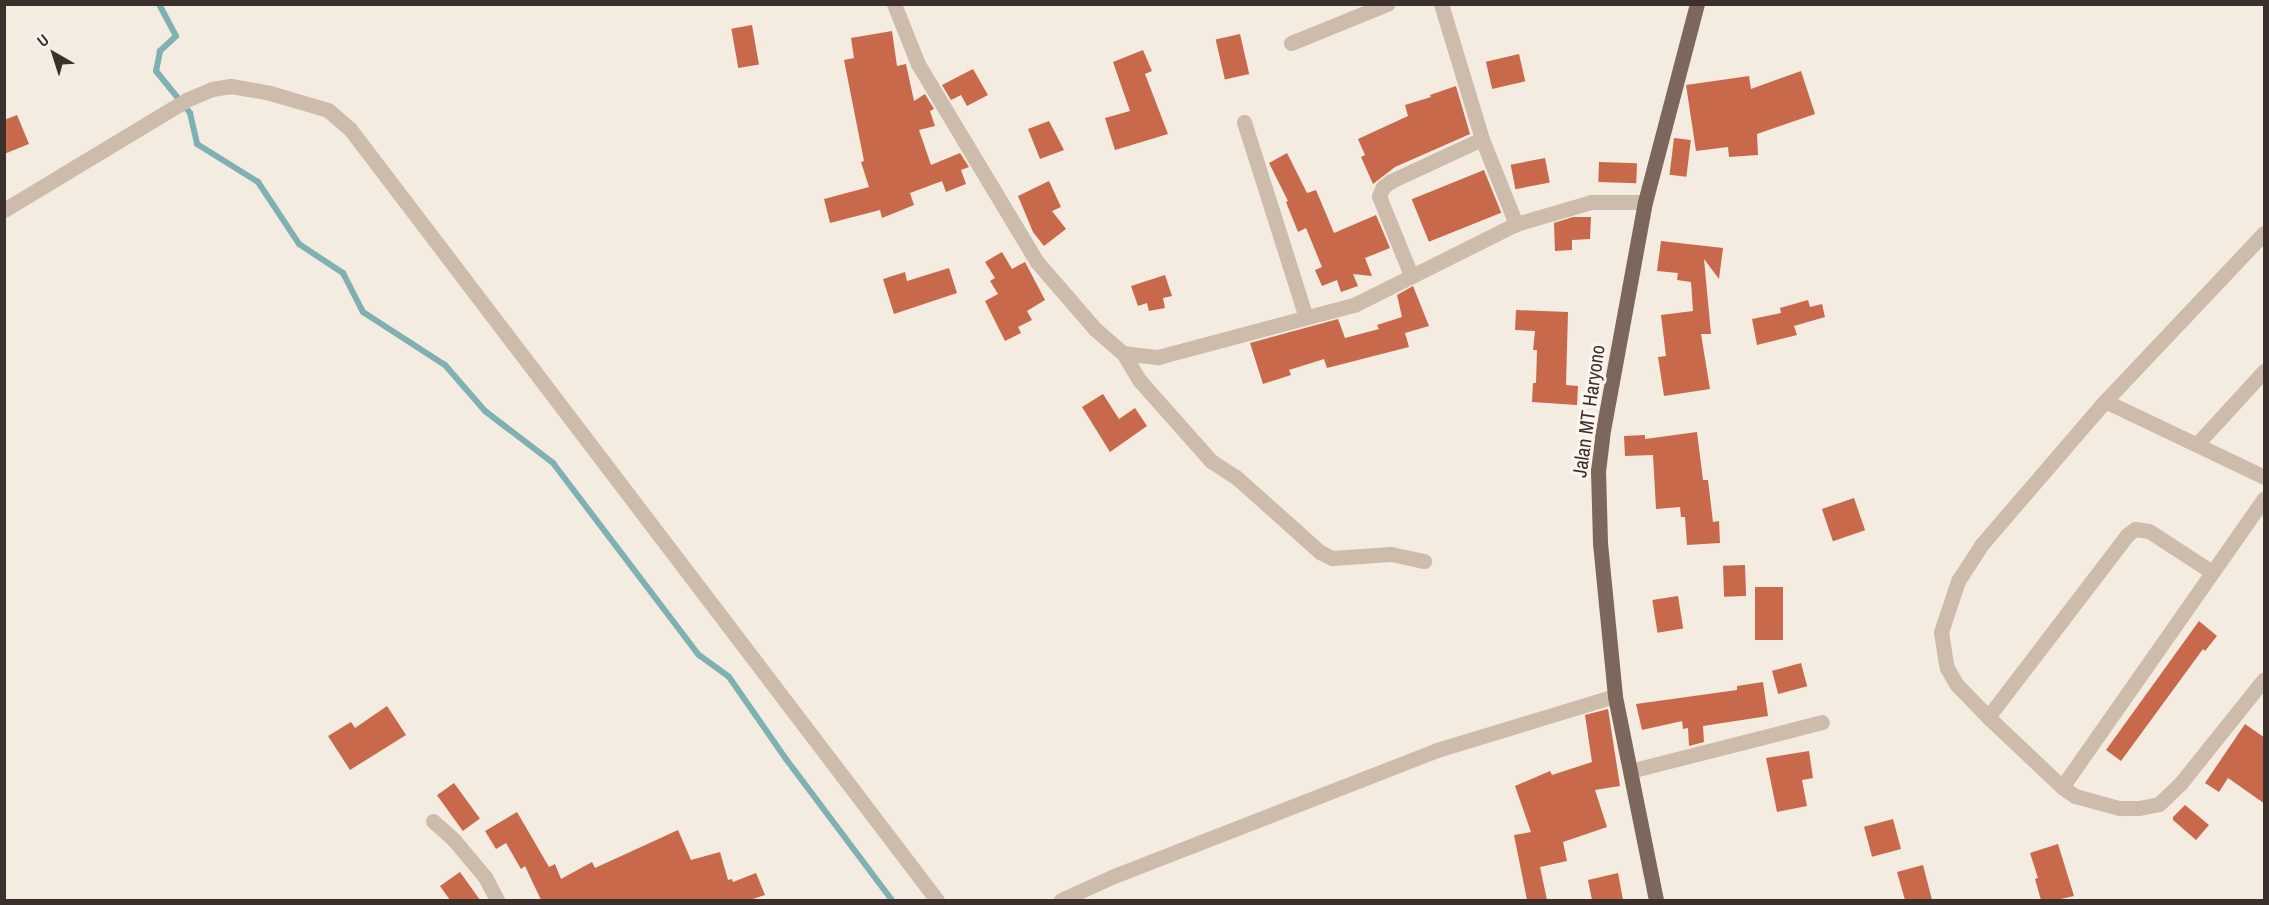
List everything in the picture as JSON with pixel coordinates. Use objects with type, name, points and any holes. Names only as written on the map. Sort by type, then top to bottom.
[{"type":"main road","name":"Jalan MT Haryono","points":[[1656,900],[1615,696],[1600,542],[1598,471],[1602,436],[1645,202],[1696,4]]},
{"type":"street","points":[[894,4],[918,64],[1037,262],[1095,329],[1123,353],[1140,381],[1211,461],[1236,477],[1320,552],[1332,558],[1391,554],[1424,561]]},
{"type":"street","points":[[1291,43],[1387,4]]},
{"type":"street","points":[[1442,4],[1482,139],[1516,224]]},
{"type":"street","points":[[4,210],[182,103],[212,89],[231,86],[270,93],[328,110],[350,129],[937,900]]},
{"type":"street","points":[[1244,122],[1306,317]]},
{"type":"street","points":[[1411,275],[1379,196],[1383,187],[1391,181],[1482,139]]},
{"type":"street","points":[[1123,353],[1158,357],[1354,305],[1516,224],[1591,202],[1645,202]]},
{"type":"street","points":[[2265,233],[2105,401],[1982,544],[1958,581],[1941,632],[1947,668],[1957,685],[1988,717],[2062,787],[2075,796],[2119,808],[2139,808],[2159,804],[2180,784],[2265,679]]},
{"type":"street","points":[[2198,444],[2265,371]]},
{"type":"street","points":[[2105,401],[2265,477]]},
{"type":"street","points":[[2062,787],[2265,499]]},
{"type":"street","points":[[1988,717],[2120,544],[2135,529],[2148,531],[2212,572]]},
{"type":"street","points":[[1062,900],[1114,876],[1437,750],[1615,696]]},
{"type":"street","points":[[1630,771],[1822,722]]},
{"type":"street","points":[[433,821],[454,840],[485,877],[497,900]]},
{"type":"building","points":[[752,25],[759,64],[738,68],[731,29]]},
{"type":"building","points":[[892,31],[897,66],[906,64],[914,101],[925,94],[934,109],[930,111],[935,126],[919,130],[931,165],[960,153],[969,167],[961,170],[966,184],[946,192],[942,181],[910,193],[914,205],[882,218],[880,210],[830,223],[824,199],[869,187],[861,162],[864,161],[844,60],[854,58],[851,38]]},
{"type":"building","points":[[1240,34],[1249,74],[1225,80],[1216,40]]},
{"type":"building","points":[[1143,50],[1152,71],[1145,74],[1168,134],[1115,150],[1105,118],[1130,111],[1113,62]]},
{"type":"building","points":[[1519,54],[1525,81],[1492,89],[1486,62]]},
{"type":"building","points":[[973,69],[988,95],[967,106],[961,95],[951,100],[942,85]]},
{"type":"building","points":[[1801,71],[1815,114],[1757,134],[1758,155],[1729,157],[1728,147],[1696,151],[1686,85],[1749,76],[1751,89]]},
{"type":"building","points":[[1456,86],[1470,134],[1395,167],[1373,184],[1361,157],[1365,155],[1358,139],[1408,116],[1405,105]]},
{"type":"building","points":[[17,115],[29,144],[4,154],[4,120]]},
{"type":"building","points":[[1049,121],[1064,150],[1040,159],[1028,129]]},
{"type":"building","points":[[1674,138],[1691,140],[1686,177],[1669,175]]},
{"type":"building","points":[[1287,153],[1307,193],[1316,190],[1334,233],[1376,215],[1390,248],[1365,258],[1372,276],[1353,274],[1358,286],[1341,292],[1337,280],[1322,286],[1315,270],[1322,267],[1306,228],[1298,232],[1286,202],[1288,201],[1269,163]]},
{"type":"building","points":[[1545,158],[1550,183],[1515,189],[1511,165]]},
{"type":"building","points":[[1599,162],[1637,163],[1636,183],[1598,182]]},
{"type":"building","points":[[1484,170],[1501,213],[1429,242],[1412,199]]},
{"type":"building","points":[[1049,181],[1061,207],[1052,211],[1066,229],[1044,246],[1033,232],[1018,196]]},
{"type":"building","points":[[1573,217],[1591,217],[1590,239],[1572,240],[1572,250],[1555,251],[1554,223]]},
{"type":"building","points":[[1661,241],[1723,248],[1719,279],[1704,259],[1711,334],[1701,334],[1710,389],[1664,396],[1658,357],[1666,356],[1661,315],[1693,311],[1691,282],[1677,280],[1678,273],[1657,271]]},
{"type":"building","points":[[1002,252],[1012,269],[1025,262],[1045,300],[1027,311],[1032,320],[1018,327],[1021,333],[1005,341],[985,301],[998,294],[990,281],[995,278],[985,262]]},
{"type":"building","points":[[949,268],[957,293],[894,314],[883,279],[905,272],[907,281]]},
{"type":"building","points":[[1165,275],[1172,296],[1163,298],[1165,308],[1149,311],[1147,303],[1138,306],[1131,286]]},
{"type":"building","points":[[1413,286],[1429,326],[1405,333],[1409,347],[1327,368],[1324,359],[1289,370],[1291,375],[1263,384],[1250,343],[1338,319],[1345,338],[1379,329],[1377,325],[1402,317],[1397,295]]},
{"type":"building","points":[[1808,300],[1810,307],[1822,304],[1825,317],[1794,326],[1797,335],[1757,345],[1752,319],[1781,313],[1780,308]]},
{"type":"building","points":[[1516,310],[1568,312],[1566,385],[1578,386],[1577,405],[1532,402],[1533,383],[1536,383],[1537,350],[1533,350],[1535,331],[1515,330]]},
{"type":"building","points":[[1103,394],[1119,419],[1135,408],[1147,426],[1110,452],[1082,407]]},
{"type":"building","points":[[1697,432],[1703,480],[1708,480],[1713,522],[1719,521],[1720,543],[1687,545],[1685,517],[1681,517],[1680,507],[1656,509],[1653,455],[1625,456],[1624,436],[1645,435],[1645,439]]},
{"type":"building","points":[[1854,498],[1865,530],[1833,541],[1822,509]]},
{"type":"building","points":[[1745,565],[1746,596],[1724,597],[1723,566]]},
{"type":"building","points":[[1755,587],[1783,587],[1783,640],[1755,640]]},
{"type":"building","points":[[1678,596],[1683,629],[1657,633],[1652,600]]},
{"type":"building","points":[[2199,621],[2217,636],[2205,651],[2203,649],[2121,761],[2106,750]]},
{"type":"building","points":[[1801,663],[1807,686],[1778,694],[1772,671]]},
{"type":"building","points":[[1763,682],[1768,716],[1703,726],[1704,742],[1689,746],[1688,728],[1683,729],[1682,721],[1642,730],[1636,704],[1737,690],[1737,686]]},
{"type":"building","points":[[387,706],[406,735],[350,770],[328,736],[351,722],[355,728]]},
{"type":"building","points":[[1608,709],[1620,786],[1595,790],[1607,827],[1563,842],[1567,861],[1540,867],[1547,900],[1527,900],[1514,835],[1531,832],[1515,786],[1550,771],[1552,775],[1592,762],[1585,715]]},
{"type":"building","points":[[2245,724],[2265,738],[2265,804],[2228,778],[2219,792],[2205,783]]},
{"type":"building","points":[[1809,751],[1813,778],[1802,780],[1807,806],[1777,812],[1766,758]]},
{"type":"building","points":[[454,783],[480,819],[463,831],[437,795]]},
{"type":"building","points":[[2185,805],[2209,825],[2196,840],[2173,820],[2173,817]]},
{"type":"building","points":[[517,812],[549,867],[555,864],[561,879],[592,862],[595,868],[678,830],[691,860],[720,852],[728,880],[732,879],[733,882],[756,873],[765,895],[750,900],[541,900],[525,866],[521,869],[506,843],[496,849],[485,831]]},
{"type":"building","points":[[1893,819],[1901,849],[1872,857],[1864,827]]},
{"type":"building","points":[[2058,844],[2074,896],[2056,900],[2041,900],[2035,879],[2038,878],[2030,853]]},
{"type":"building","points":[[1923,865],[1932,900],[1905,900],[1897,872]]},
{"type":"building","points":[[460,872],[480,900],[450,900],[440,886]]},
{"type":"building","points":[[1618,873],[1623,900],[1592,900],[1588,880]]},
{"type":"waterway","points":[[159,4],[176,36],[160,51],[156,71],[190,113],[197,144],[258,182],[299,244],[343,273],[363,312],[445,365],[485,411],[553,463],[699,655],[729,677],[786,759],[892,900]]}]
